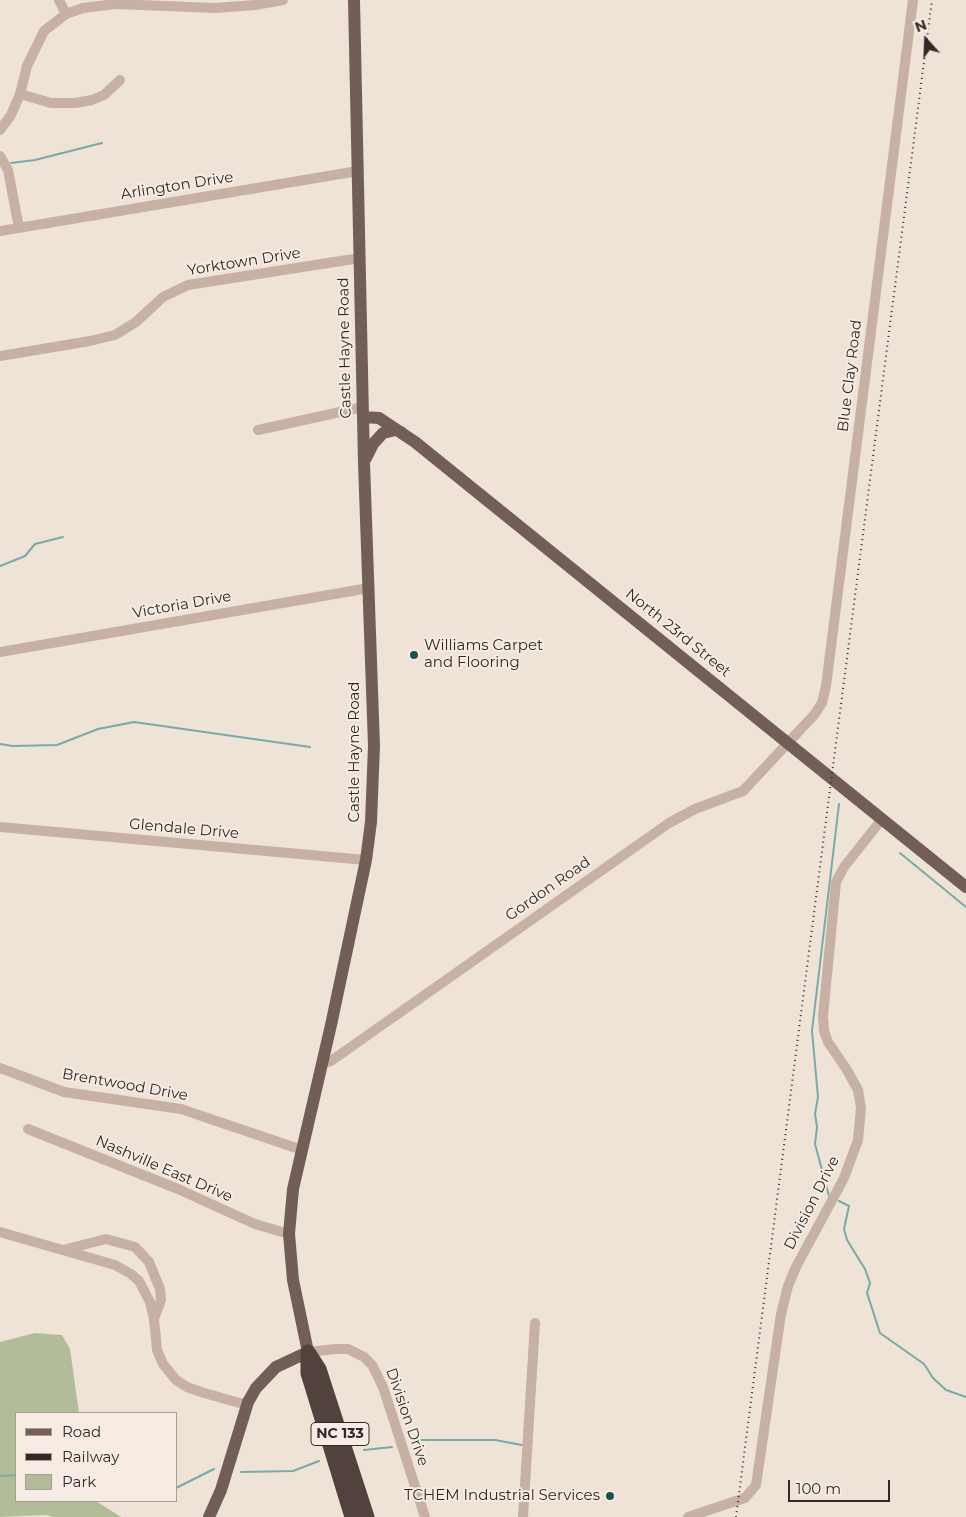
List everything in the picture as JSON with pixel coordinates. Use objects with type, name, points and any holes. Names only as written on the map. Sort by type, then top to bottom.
[{"type":"highway","name":"NC 133","points":[[308,1352],[308,1373],[354,1517]]},
{"type":"highway","name":"NC 133","points":[[308,1352],[319,1369],[367,1517]]},
{"type":"main road","name":"Castle Hayne Road","points":[[308,1352],[293,1280],[289,1234],[293,1189],[366,860],[374,778],[364,463],[354,0]]},
{"type":"main road","name":"North 23rd Street","points":[[363,412],[379,418],[404,434],[966,887]]},
{"type":"main road","points":[[364,463],[372,444],[383,434],[396,430],[404,434]]},
{"type":"main road","points":[[209,1517],[221,1490],[247,1406],[260,1383],[276,1367],[308,1352]]},
{"type":"street","points":[[59,0],[66,14]]},
{"type":"street","points":[[0,130],[11,116],[20,94],[27,66],[44,31],[66,14],[83,8],[115,4],[173,3],[215,8],[255,5],[283,0]]},
{"type":"street","name":"Blue Clay Road","points":[[788,742],[818,710],[826,686],[913,0]]},
{"type":"street","points":[[20,94],[50,103],[75,103],[92,100],[104,95],[120,80]]},
{"type":"street","points":[[0,156],[8,170],[19,228]]},
{"type":"street","name":"Arlington Drive","points":[[0,231],[358,171]]},
{"type":"street","name":"Yorktown Drive","points":[[0,356],[115,335],[136,322],[163,297],[188,285],[360,258]]},
{"type":"street","points":[[258,430],[363,412]]},
{"type":"street","name":"Victoria Drive","points":[[0,652],[369,588]]},
{"type":"street","name":"Gordon Road","points":[[322,1063],[331,1061],[669,823],[695,809],[743,791],[788,742]]},
{"type":"street","name":"Division Drive","points":[[688,1517],[745,1498],[756,1486],[781,1314],[788,1286],[796,1267],[844,1178],[858,1140],[861,1108],[858,1090],[828,1042],[823,1016],[836,882],[844,867],[882,819]]},
{"type":"street","name":"Glendale Drive","points":[[0,827],[366,860]]},
{"type":"street","name":"Brentwood Drive","points":[[0,1068],[64,1092],[181,1109],[302,1150]]},
{"type":"street","name":"Nashville East Drive","points":[[28,1130],[178,1189],[255,1224],[289,1234]]},
{"type":"street","points":[[0,1232],[115,1265],[131,1274],[144,1289],[154,1319],[157,1350],[164,1364],[176,1380],[186,1387],[247,1406]]},
{"type":"street","points":[[64,1250],[106,1239],[134,1247],[149,1262],[160,1289],[161,1300],[154,1319]]},
{"type":"street","points":[[523,1517],[535,1323]]},
{"type":"street","name":"Division Drive","points":[[308,1352],[336,1348],[348,1350],[364,1357],[372,1365],[383,1386],[425,1517]]},
{"type":"green space","points":[[35,1333],[62,1335],[70,1349],[79,1412],[15,1412],[15,1502],[98,1502],[121,1517],[53,1517],[46,1515],[0,1517],[0,1342]]},
{"type":"waterway","points":[[11,163],[35,160],[102,143]]},
{"type":"waterway","points":[[0,566],[25,556],[35,544],[63,537]]},
{"type":"waterway","points":[[0,744],[13,746],[57,745],[98,729],[134,722],[310,747]]},
{"type":"waterway","points":[[829,1196],[815,1144],[817,1127],[815,1114],[818,1097],[812,1031],[839,804]]},
{"type":"waterway","points":[[900,853],[966,907]]},
{"type":"waterway","points":[[839,1201],[849,1206],[844,1229],[847,1240],[865,1269],[870,1283],[867,1293],[880,1333],[924,1364],[933,1378],[946,1390],[966,1397]]},
{"type":"waterway","points":[[415,1440],[495,1440],[522,1445]]},
{"type":"waterway","points":[[364,1450],[392,1447]]},
{"type":"waterway","points":[[241,1472],[293,1471],[319,1461]]},
{"type":"waterway","points":[[178,1487],[214,1469]]},
{"type":"waterway","points":[[0,1476],[15,1475]]},
{"type":"railway","points":[[736,1517],[932,0]]},
{"type":"place","name":"Williams Carpet and Flooring","points":[[414,655]]},
{"type":"place","name":"TCHEM Industrial Services","points":[[610,1496]]}]
